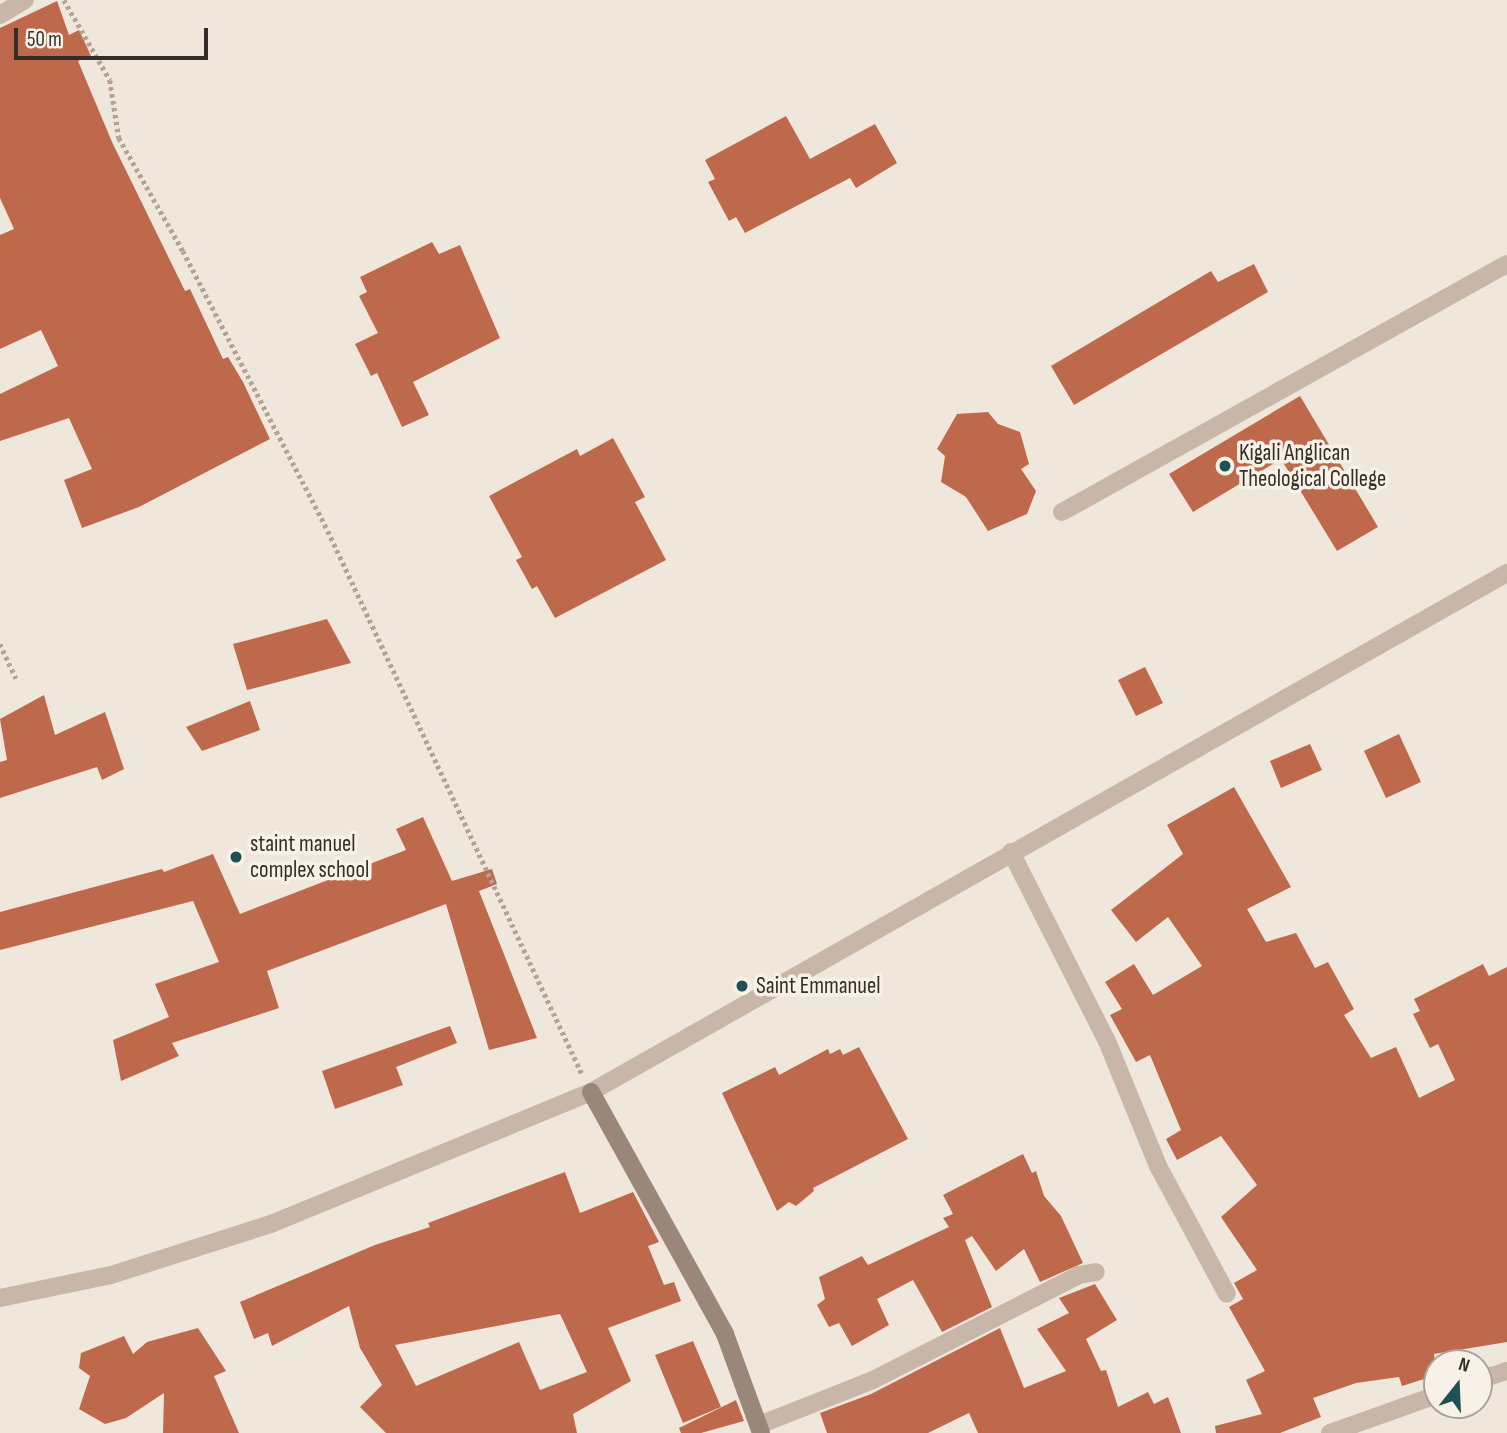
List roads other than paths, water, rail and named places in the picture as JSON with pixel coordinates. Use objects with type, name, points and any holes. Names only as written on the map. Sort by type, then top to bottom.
[{"type":"main road","points":[[591,1092],[725,1334],[760,1429]]},
{"type":"street","points":[[0,15],[25,0]]},
{"type":"street","points":[[1062,512],[1507,264]]},
{"type":"street","points":[[0,1298],[111,1275],[271,1224],[591,1092],[1507,573]]},
{"type":"street","points":[[1012,852],[1107,1041],[1158,1166],[1227,1294]]},
{"type":"street","points":[[760,1429],[873,1380],[1079,1275],[1096,1272]]},
{"type":"street","points":[[1330,1433],[1423,1400]]},
{"type":"place","name":"Kigali Anglican Theological College","points":[[1225,466]]},
{"type":"place","name":"staint manuel complex school","points":[[236,857]]},
{"type":"place","name":"Saint Emmanuel","points":[[742,986]]}]
